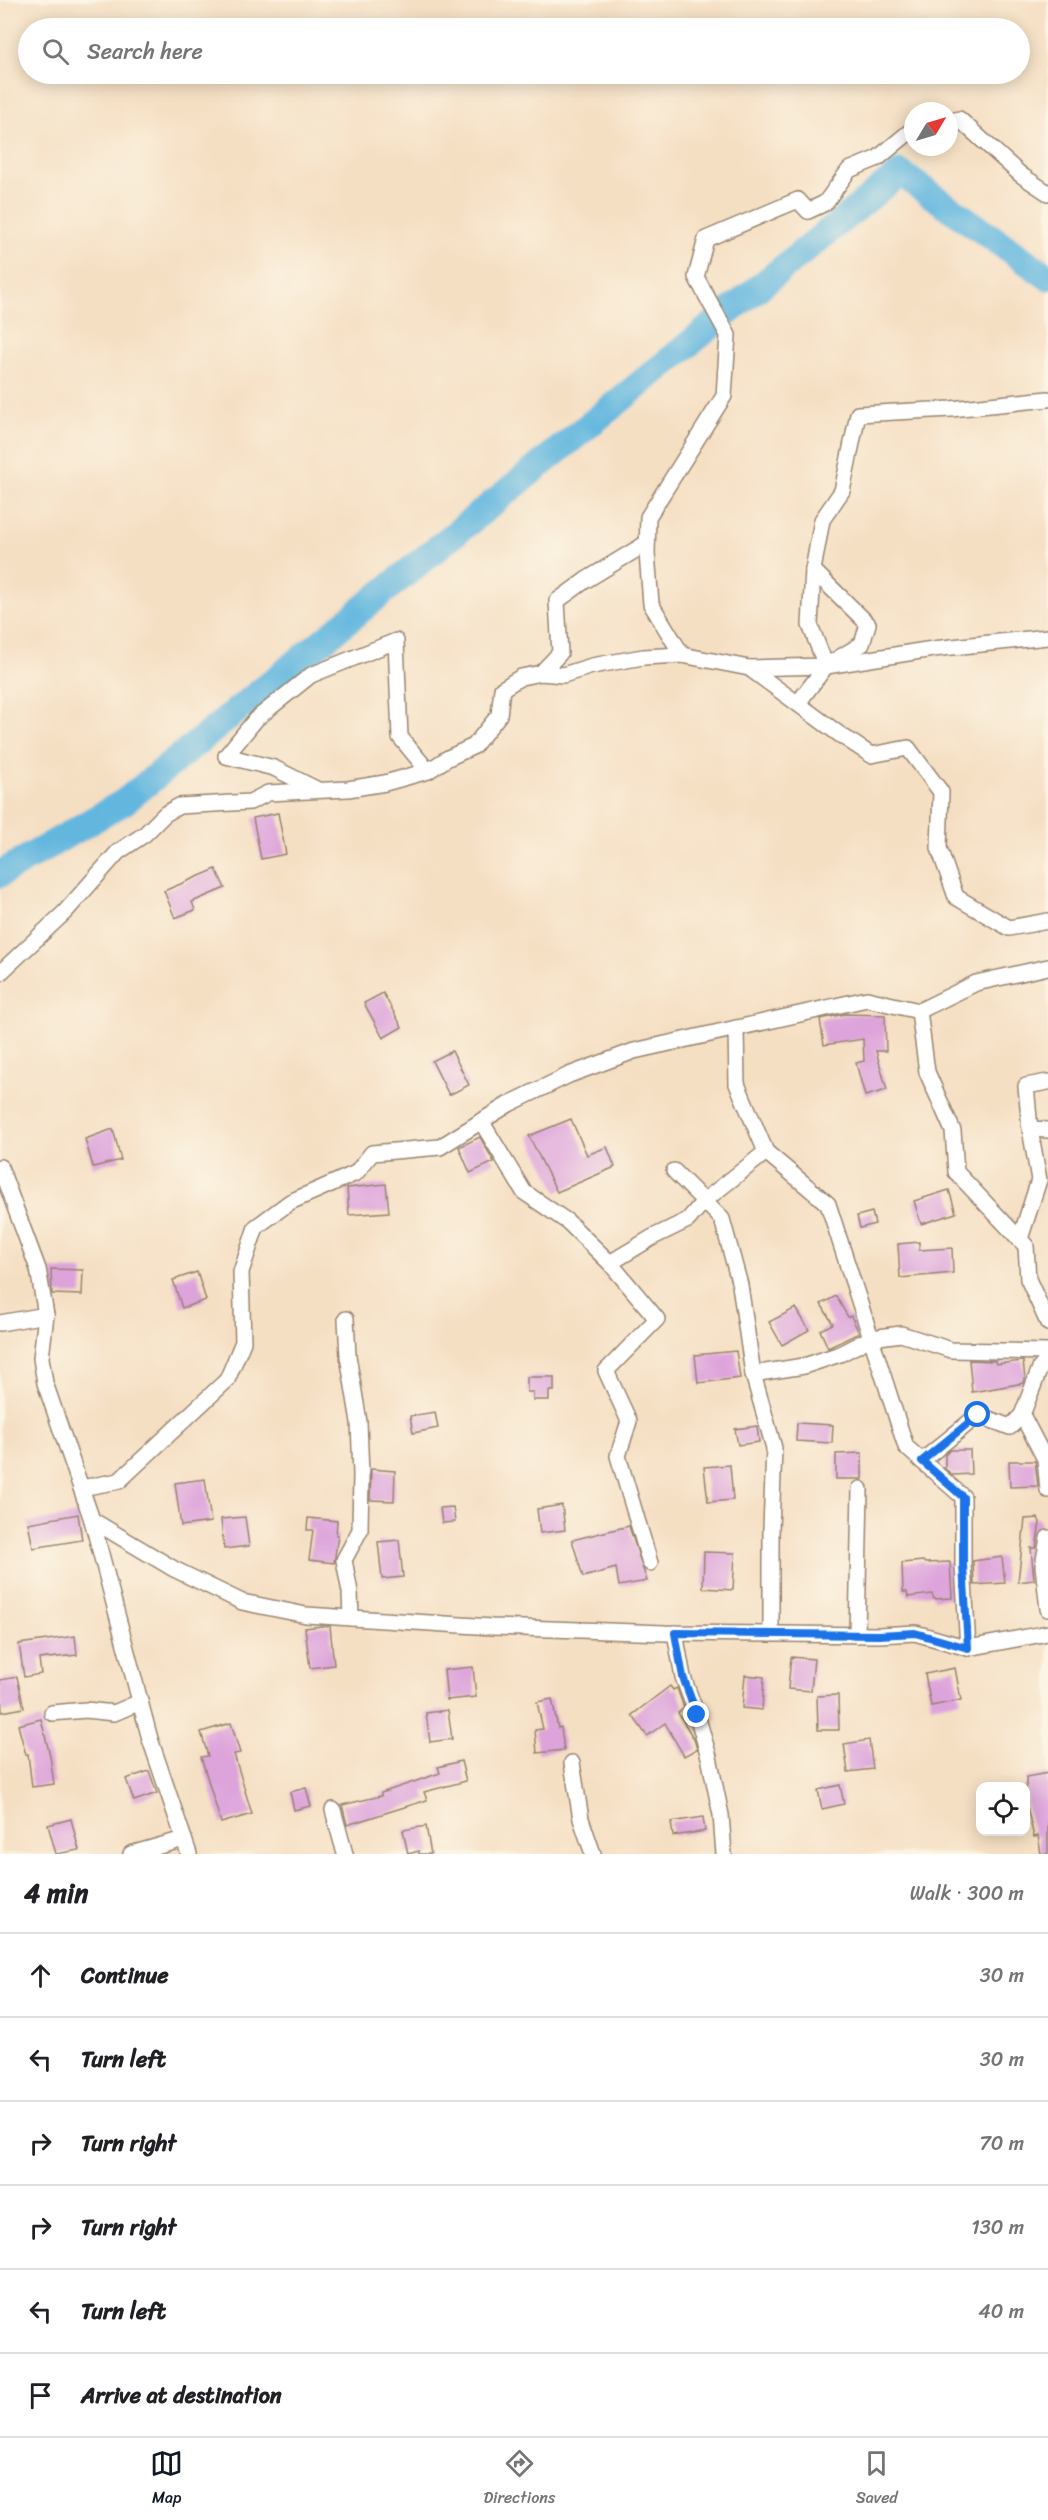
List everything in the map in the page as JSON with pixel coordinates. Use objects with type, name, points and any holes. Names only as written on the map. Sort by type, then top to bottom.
[{"type":"street","points":[[958,120],[1021,175],[1048,193]]},
{"type":"street","points":[[682,655],[651,604],[647,543],[648,517],[724,396],[728,335],[696,277],[706,238],[798,200],[808,211],[825,203],[849,170],[878,158],[904,136]]},
{"type":"street","points":[[826,666],[810,625],[813,570],[822,520],[842,491],[858,414],[951,409],[1048,399]]},
{"type":"street","points":[[541,673],[560,653],[558,601],[586,580],[647,543]]},
{"type":"street","points":[[798,703],[826,666],[862,644],[868,624],[813,570]]},
{"type":"street","points":[[0,974],[65,912],[118,852],[144,834],[165,814],[179,806],[250,802],[268,793],[348,789],[385,783],[428,771],[448,758],[474,746],[499,715],[502,689],[521,677],[541,673],[563,675],[592,666],[643,657],[682,655],[749,668],[826,666],[933,649],[1048,637]]},
{"type":"street","points":[[319,791],[274,768],[226,756],[256,719],[311,675],[396,641],[400,736],[428,771]]},
{"type":"street","points":[[749,668],[871,754],[908,748],[941,792],[939,848],[956,897],[1009,928],[1048,921]]},
{"type":"street","points":[[81,1488],[119,1481],[227,1380],[243,1342],[241,1272],[256,1227],[290,1202],[356,1173],[372,1152],[440,1147],[481,1121],[538,1090],[633,1051],[867,999],[919,1011],[976,983],[1048,967]]},
{"type":"street","points":[[919,1011],[927,1072],[953,1131],[956,1172],[1026,1246],[1028,1279],[1048,1323]]},
{"type":"street","points":[[736,1028],[737,1084],[766,1152],[828,1204],[906,1447],[963,1497],[963,1565],[968,1648]]},
{"type":"street","points":[[1020,1239],[1039,1180],[1030,1129],[1026,1086],[1048,1082]]},
{"type":"street","points":[[481,1121],[524,1192],[568,1222],[610,1263],[657,1319],[606,1371],[629,1421],[618,1456],[650,1563]]},
{"type":"street","points":[[1030,1129],[1048,1130]]},
{"type":"street","points":[[610,1263],[653,1237],[688,1220],[704,1201],[766,1152]]},
{"type":"street","points":[[0,1167],[38,1269],[46,1315],[41,1358],[45,1383],[92,1520],[150,1739],[189,1854]]},
{"type":"street","points":[[674,1171],[722,1219],[740,1285],[753,1374],[774,1448],[771,1634]]},
{"type":"street","points":[[0,1323],[46,1315]]},
{"type":"street","points":[[346,1319],[348,1356],[359,1422],[361,1475],[360,1530],[344,1560],[350,1592],[351,1618]]},
{"type":"street","points":[[753,1374],[804,1366],[840,1354],[871,1338],[901,1334],[951,1350],[1048,1352]]},
{"type":"street","points":[[922,1461],[978,1415],[1010,1427],[1022,1415],[1040,1368],[1048,1359]]},
{"type":"street","points":[[1022,1415],[1045,1459],[1048,1490]]},
{"type":"street","points":[[857,1635],[860,1489]]},
{"type":"street","points":[[92,1520],[174,1569],[242,1602],[306,1615],[492,1627],[675,1633],[857,1635],[915,1633],[968,1648],[1048,1633]]},
{"type":"street","points":[[1048,1538],[1043,1566],[1048,1609]]},
{"type":"street","points":[[675,1633],[683,1677],[709,1757],[721,1815],[724,1854]]},
{"type":"street","points":[[52,1713],[86,1710],[114,1713],[140,1702]]},
{"type":"street","points":[[572,1763],[581,1819],[593,1854]]},
{"type":"street","points":[[333,1810],[345,1854]]},
{"type":"street","points":[[131,1854],[184,1839]]},
{"type":"building","points":[[278,813],[286,854],[261,859],[253,818]]},
{"type":"building","points":[[216,869],[225,888],[192,902],[195,910],[175,918],[164,891]]},
{"type":"building","points":[[383,993],[402,1027],[383,1038],[364,1003]]},
{"type":"building","points":[[845,1014],[885,1015],[886,1051],[876,1051],[887,1090],[865,1096],[856,1063],[864,1061],[863,1039],[824,1045],[820,1019]]},
{"type":"building","points":[[452,1051],[469,1085],[449,1095],[432,1061]]},
{"type":"building","points":[[571,1119],[587,1155],[607,1147],[615,1167],[557,1192],[529,1136]]},
{"type":"building","points":[[113,1129],[121,1160],[93,1167],[85,1139]]},
{"type":"building","points":[[480,1137],[494,1162],[470,1173],[459,1147]]},
{"type":"building","points":[[386,1184],[389,1212],[349,1215],[347,1188]]},
{"type":"building","points":[[949,1190],[956,1213],[921,1224],[914,1201]]},
{"type":"building","points":[[872,1212],[875,1224],[860,1228],[857,1216]]},
{"type":"building","points":[[919,1242],[919,1250],[952,1248],[953,1273],[900,1278],[898,1244]]},
{"type":"building","points":[[51,1269],[83,1270],[82,1295],[52,1294]]},
{"type":"building","points":[[197,1272],[206,1300],[182,1308],[173,1280]]},
{"type":"building","points":[[836,1296],[848,1317],[851,1316],[859,1333],[828,1348],[820,1330],[833,1324],[821,1304]]},
{"type":"building","points":[[796,1308],[809,1330],[782,1345],[769,1322]]},
{"type":"building","points":[[736,1351],[740,1378],[698,1383],[695,1355]]},
{"type":"building","points":[[969,1360],[995,1361],[996,1364],[1023,1361],[1024,1383],[972,1392]]},
{"type":"building","points":[[527,1377],[554,1377],[554,1391],[549,1391],[549,1400],[533,1400],[533,1392],[527,1392]]},
{"type":"building","points":[[435,1412],[438,1428],[413,1433],[410,1416]]},
{"type":"building","points":[[797,1423],[833,1425],[832,1443],[796,1441]]},
{"type":"building","points":[[757,1426],[759,1442],[738,1445],[735,1429]]},
{"type":"building","points":[[950,1450],[970,1450],[971,1474],[953,1475],[945,1469],[945,1455]]},
{"type":"building","points":[[862,1453],[862,1479],[836,1479],[836,1454]]},
{"type":"building","points":[[1009,1461],[1035,1461],[1038,1486],[1010,1487]]},
{"type":"building","points":[[730,1465],[733,1500],[708,1502],[704,1467]]},
{"type":"building","points":[[371,1469],[395,1471],[394,1501],[370,1500]]},
{"type":"building","points":[[205,1479],[211,1522],[181,1526],[175,1483]]},
{"type":"building","points":[[562,1505],[565,1530],[540,1533],[537,1509]]},
{"type":"building","points":[[453,1507],[455,1522],[442,1523],[440,1508]]},
{"type":"building","points":[[78,1514],[82,1540],[33,1548],[28,1523]]},
{"type":"building","points":[[245,1517],[249,1546],[224,1549],[221,1519]]},
{"type":"building","points":[[308,1518],[337,1521],[336,1535],[338,1535],[334,1563],[309,1560],[313,1530],[307,1530]]},
{"type":"building","points":[[1038,1518],[1040,1522],[1036,1548],[1031,1548],[1034,1580],[1018,1582],[1025,1519]]},
{"type":"building","points":[[629,1526],[647,1581],[619,1586],[616,1568],[583,1577],[572,1540]]},
{"type":"building","points":[[399,1540],[403,1577],[382,1579],[378,1542]]},
{"type":"building","points":[[704,1552],[735,1553],[733,1590],[703,1588]]},
{"type":"building","points":[[1002,1557],[1005,1583],[974,1585],[973,1561]]},
{"type":"building","points":[[923,1561],[925,1563],[950,1562],[952,1598],[934,1599],[932,1594],[908,1597],[907,1592],[903,1592],[902,1563]]},
{"type":"building","points":[[330,1626],[334,1665],[310,1668],[305,1628]]},
{"type":"building","points":[[75,1636],[77,1655],[39,1659],[41,1674],[24,1677],[19,1644]]},
{"type":"building","points":[[791,1657],[814,1659],[811,1691],[788,1689]]},
{"type":"building","points":[[473,1667],[476,1697],[447,1700],[444,1670]]},
{"type":"building","points":[[955,1668],[961,1700],[931,1706],[925,1674]]},
{"type":"building","points":[[745,1675],[764,1677],[762,1710],[742,1708]]},
{"type":"building","points":[[17,1677],[24,1708],[2,1712],[0,1680]]},
{"type":"building","points":[[670,1686],[673,1690],[677,1688],[684,1708],[678,1713],[694,1739],[697,1749],[684,1756],[665,1723],[647,1736],[632,1715]]},
{"type":"building","points":[[838,1695],[839,1730],[818,1730],[817,1696]]},
{"type":"building","points":[[552,1699],[558,1728],[561,1727],[564,1750],[537,1753],[535,1730],[543,1729],[537,1702]]},
{"type":"building","points":[[448,1710],[452,1739],[430,1742],[426,1713]]},
{"type":"building","points":[[41,1719],[54,1784],[32,1787],[28,1754],[26,1755],[18,1725]]},
{"type":"building","points":[[231,1723],[240,1753],[234,1754],[252,1814],[221,1823],[201,1757],[208,1756],[201,1732]]},
{"type":"building","points":[[869,1740],[873,1769],[848,1772],[844,1744]]},
{"type":"building","points":[[461,1761],[466,1781],[424,1792],[427,1800],[347,1825],[342,1805],[381,1796],[381,1793],[440,1773],[438,1767]]},
{"type":"building","points":[[149,1771],[157,1793],[134,1801],[126,1779]]},
{"type":"building","points":[[1048,1773],[1048,1854],[1041,1854],[1038,1836],[1034,1837],[1030,1820],[1030,1782],[1026,1782],[1026,1777]]},
{"type":"building","points":[[840,1785],[844,1804],[822,1809],[818,1790]]},
{"type":"building","points":[[306,1788],[311,1806],[294,1810],[290,1792]]},
{"type":"building","points":[[703,1817],[705,1831],[673,1836],[671,1822]]},
{"type":"building","points":[[71,1819],[79,1850],[56,1854],[48,1825]]},
{"type":"building","points":[[426,1826],[431,1854],[419,1854],[419,1851],[408,1854],[403,1830]]},
{"type":"waterway","points":[[0,874],[124,802],[900,173],[1048,277]]},
{"type":"route","points":[[697,1715],[683,1677],[675,1633],[879,1635],[915,1633],[968,1648],[963,1565],[963,1497],[922,1461],[978,1415]]}]
